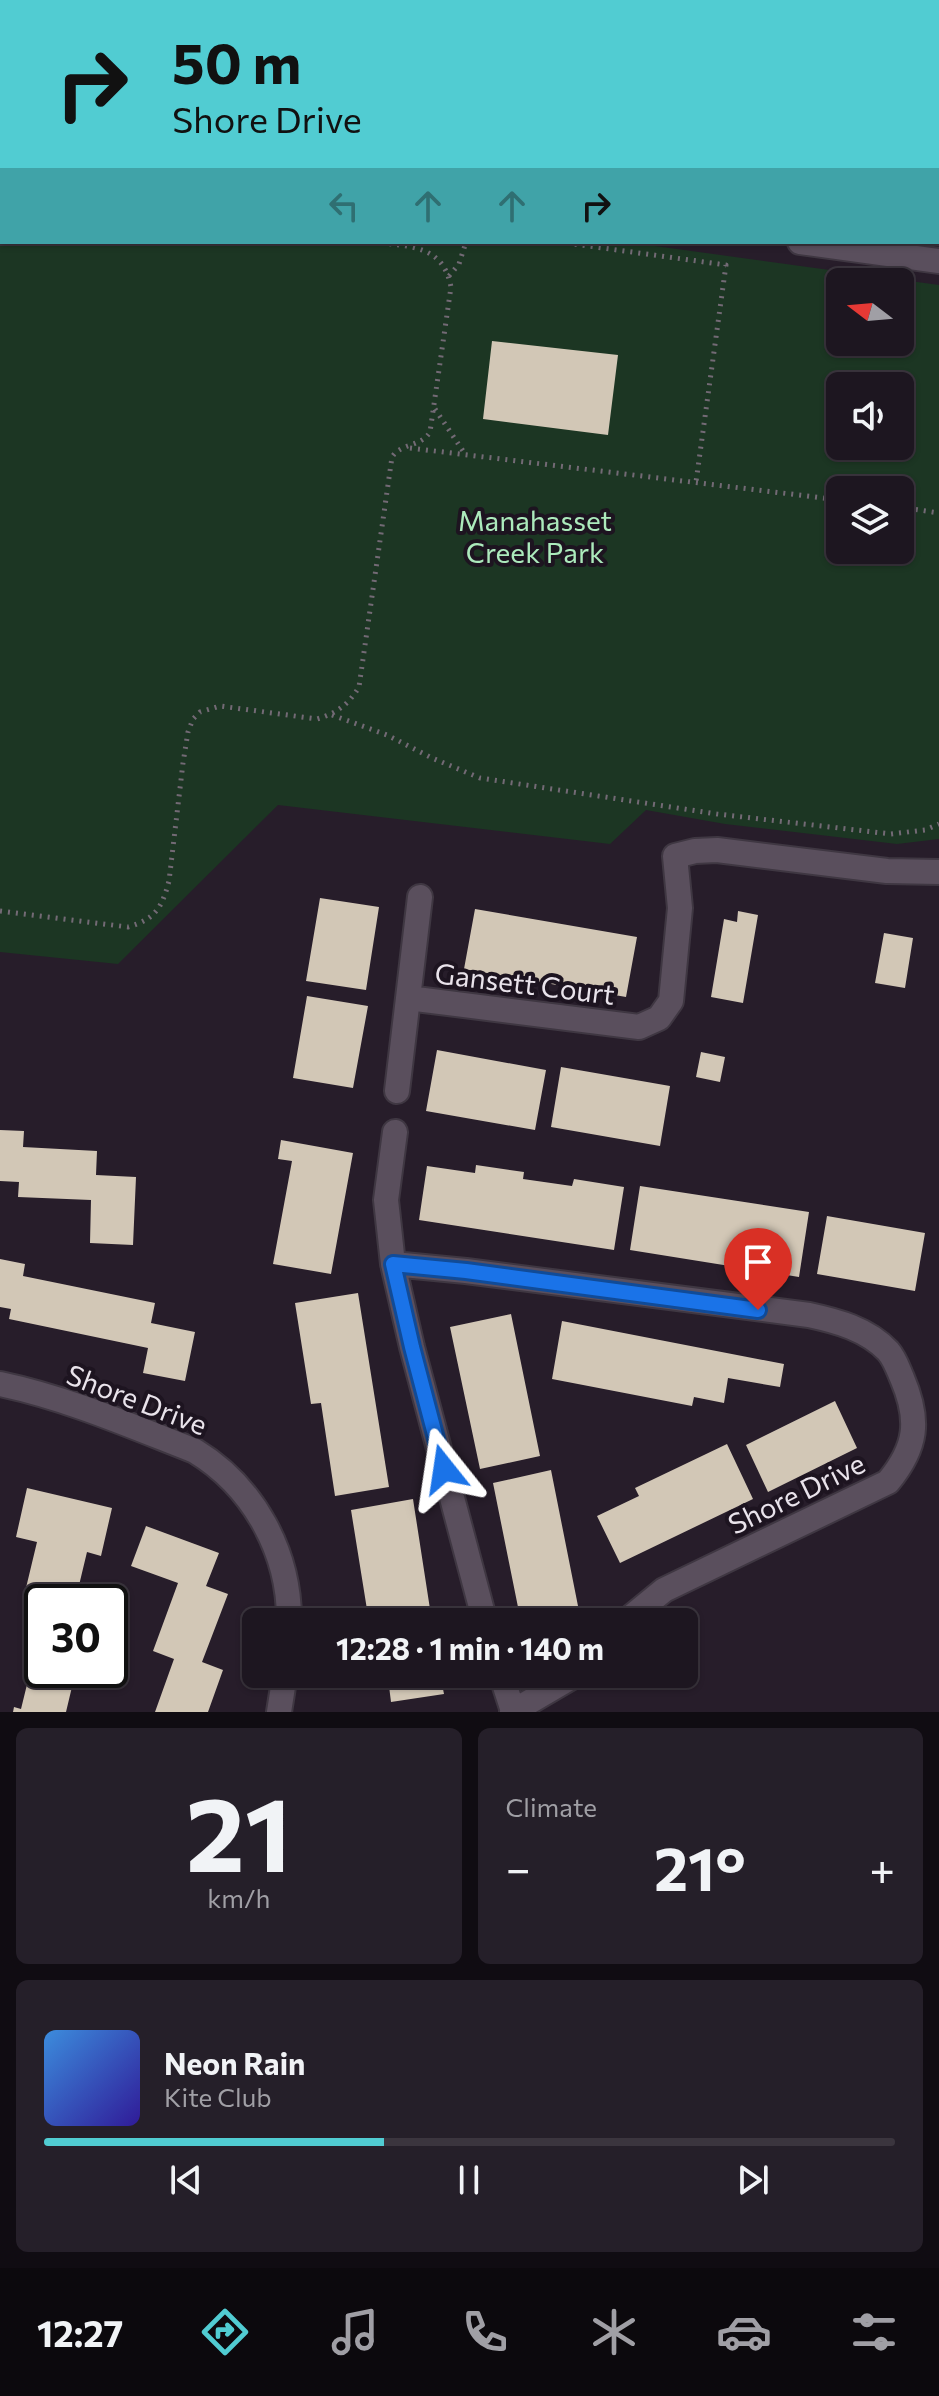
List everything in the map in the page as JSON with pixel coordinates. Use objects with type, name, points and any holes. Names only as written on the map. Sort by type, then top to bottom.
[{"type":"street","points":[[815,244],[939,261]]},
{"type":"street","name":"Gansett Court","points":[[408,998],[639,1027],[659,1018],[671,1001],[680,908],[675,856],[717,850],[887,871],[939,872]]},
{"type":"street","points":[[397,1091],[420,897]]},
{"type":"street","points":[[395,1132],[386,1200],[393,1264],[481,1608]]},
{"type":"street","name":"Shore Drive","points":[[393,1264],[809,1315],[840,1322],[861,1331],[887,1349],[895,1360],[909,1395],[915,1423],[914,1436],[902,1465],[888,1482],[664,1590],[642,1608]]},
{"type":"street","name":"Shore Drive","points":[[0,1384],[35,1391],[89,1410],[207,1458],[239,1488],[272,1538],[286,1579],[288,1608]]},
{"type":"street","points":[[279,1712],[283,1688]]},
{"type":"street","points":[[505,1688],[512,1712],[553,1688]]},
{"type":"path","points":[[0,911],[128,927],[146,922],[156,912],[169,881],[183,763],[193,719],[200,712],[220,706],[317,719],[331,715],[352,699],[362,674],[392,457],[397,450],[426,438],[435,408],[451,287],[441,261],[430,253],[389,244]]},
{"type":"path","points":[[449,276],[459,264],[465,244]]},
{"type":"path","points":[[574,244],[726,265],[696,482]]},
{"type":"path","points":[[435,408],[466,455]]},
{"type":"path","points":[[405,448],[826,498]]},
{"type":"path","points":[[914,509],[939,513]]},
{"type":"path","points":[[331,715],[387,735],[480,778],[717,814],[891,834],[925,830],[939,824]]},
{"type":"green space","name":"Manahasset Creek Park","points":[[0,244],[641,244],[826,269],[826,356],[914,356],[914,282],[939,285],[939,839],[897,844],[725,824],[646,810],[610,844],[278,805],[118,964],[0,952]]},
{"type":"building","points":[[492,341],[618,355],[608,435],[483,419]]},
{"type":"building","points":[[320,898],[379,907],[366,990],[306,981]]},
{"type":"building","points":[[475,909],[637,937],[626,997],[464,969]]},
{"type":"building","points":[[738,911],[758,915],[743,1003],[711,997],[724,919],[737,922]]},
{"type":"building","points":[[884,933],[913,938],[905,988],[875,983]]},
{"type":"building","points":[[307,996],[368,1006],[353,1088],[293,1078]]},
{"type":"building","points":[[437,1050],[546,1070],[535,1130],[426,1111]]},
{"type":"building","points":[[701,1052],[725,1057],[720,1082],[696,1077]]},
{"type":"building","points":[[561,1067],[670,1086],[660,1146],[551,1127]]},
{"type":"building","points":[[0,1130],[24,1131],[23,1147],[97,1151],[96,1175],[136,1177],[133,1245],[90,1243],[91,1200],[18,1197],[19,1182],[0,1181]]},
{"type":"building","points":[[281,1140],[353,1153],[331,1274],[273,1264],[292,1161],[278,1159]]},
{"type":"building","points":[[476,1165],[524,1172],[523,1179],[572,1186],[574,1179],[624,1187],[614,1250],[419,1220],[427,1166],[475,1173]]},
{"type":"building","points":[[640,1186],[809,1212],[799,1277],[630,1250]]},
{"type":"building","points":[[827,1216],[925,1233],[915,1291],[817,1274]]},
{"type":"building","points":[[0,1259],[25,1264],[23,1276],[155,1303],[151,1323],[195,1332],[185,1381],[143,1373],[148,1348],[9,1319],[11,1309],[0,1307]]},
{"type":"building","points":[[358,1293],[389,1487],[335,1496],[321,1403],[311,1404],[295,1303]]},
{"type":"building","points":[[511,1314],[540,1456],[480,1469],[450,1327]]},
{"type":"building","points":[[562,1321],[784,1364],[780,1387],[728,1378],[724,1403],[694,1397],[692,1406],[552,1379]]},
{"type":"building","points":[[835,1401],[857,1448],[768,1492],[746,1445]]},
{"type":"building","points":[[727,1444],[753,1499],[620,1563],[597,1516],[639,1496],[635,1488]]},
{"type":"building","points":[[551,1470],[578,1608],[518,1608],[493,1483]]},
{"type":"building","points":[[27,1488],[112,1508],[101,1556],[87,1552],[79,1584],[27,1584],[37,1542],[16,1537]]},
{"type":"building","points":[[413,1499],[430,1608],[367,1608],[351,1510]]},
{"type":"building","points":[[146,1526],[219,1553],[206,1586],[228,1594],[202,1662],[223,1670],[208,1712],[155,1712],[174,1659],[153,1651],[178,1583],[131,1566]]},
{"type":"building","points":[[26,1688],[72,1688],[66,1712],[13,1712],[14,1707],[21,1709]]},
{"type":"building","points":[[389,1688],[443,1688],[444,1694],[391,1702]]},
{"type":"route","points":[[444,1469],[393,1264],[758,1310]]}]
